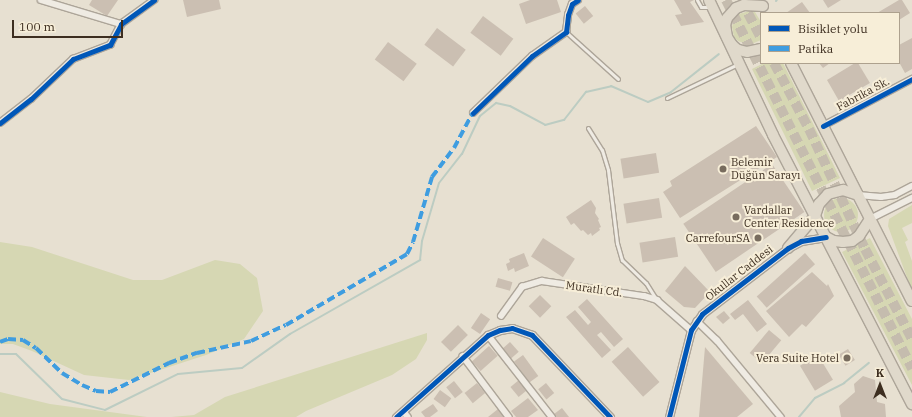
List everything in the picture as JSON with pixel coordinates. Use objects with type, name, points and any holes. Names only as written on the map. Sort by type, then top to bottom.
[{"type":"highway","points":[[711,4],[773,135],[912,404]]},
{"type":"highway","points":[[760,49],[746,52],[738,50],[732,45],[727,37],[725,25],[731,12],[744,4],[763,6]]},
{"type":"highway","points":[[792,64],[912,301]]},
{"type":"highway","points":[[788,248],[815,216],[819,204],[828,194],[843,190],[858,195]]},
{"type":"highway","points":[[826,237],[834,241],[852,241],[860,236],[870,219]]},
{"type":"street","points":[[41,0],[121,24]]},
{"type":"street","points":[[0,123],[31,99],[73,59],[110,45],[121,24],[154,0]]},
{"type":"street","points":[[473,113],[532,56],[566,32],[568,15],[572,4],[577,0]]},
{"type":"street","name":"Fabrika Sk.","points":[[823,126],[912,79]]},
{"type":"street","points":[[858,195],[882,197],[895,195],[912,186]]},
{"type":"street","points":[[870,219],[912,198]]},
{"type":"street","name":"Okullar Caddesi","points":[[669,417],[691,330],[702,314],[788,248],[801,241],[826,237]]},
{"type":"street","name":"Muratlı Cd.","points":[[500,316],[522,287],[542,281],[644,296],[657,300],[691,330]]},
{"type":"street","points":[[696,321],[717,340],[757,385],[781,417]]},
{"type":"street","points":[[396,417],[406,414],[463,356],[488,335],[500,330],[512,328],[532,335],[610,417]]},
{"type":"street","points":[[488,335],[552,417]]},
{"type":"street","points":[[463,356],[509,417]]},
{"type":"lane","points":[[697,0],[701,7],[711,4]]},
{"type":"lane","points":[[566,32],[618,79]]},
{"type":"lane","points":[[667,98],[739,63]]},
{"type":"lane","points":[[588,128],[602,150],[608,170],[617,243],[622,260],[646,283],[657,300]]},
{"type":"green space","points":[[749,11],[755,12],[760,20],[760,40],[749,45],[738,41],[734,37],[732,27],[735,17]]},
{"type":"green space","points":[[762,64],[783,64],[840,178],[812,191],[752,69]]},
{"type":"green space","points":[[844,198],[853,203],[857,208],[857,222],[853,227],[848,231],[838,232],[834,231],[825,222],[824,212],[825,208],[834,199]]},
{"type":"green space","points":[[912,205],[912,223],[902,228],[908,240],[905,242],[912,261],[912,291],[888,226],[889,219]]},
{"type":"green space","points":[[870,238],[912,319],[912,385],[842,252]]},
{"type":"green space","points":[[0,242],[32,247],[133,280],[162,280],[215,260],[240,264],[257,278],[263,311],[244,339],[206,355],[129,380],[84,375],[32,351],[13,344],[0,344]]},
{"type":"green space","points":[[427,333],[427,340],[416,359],[392,375],[306,411],[296,417],[171,417],[194,415],[225,397]]},
{"type":"green space","points":[[0,392],[50,404],[147,417],[0,417]]},
{"type":"building","points":[[92,0],[118,0],[107,16],[89,5]]},
{"type":"building","points":[[183,0],[219,0],[221,9],[187,17]]},
{"type":"building","points":[[530,0],[557,0],[561,12],[526,24],[519,4]]},
{"type":"building","points":[[674,0],[694,0],[690,2],[704,22],[681,26],[675,15],[682,14]]},
{"type":"building","points":[[823,0],[841,0],[828,8]]},
{"type":"building","points":[[899,0],[902,0],[910,13],[900,19],[900,12],[879,12]]},
{"type":"building","points":[[802,2],[809,12],[787,12]]},
{"type":"building","points":[[585,6],[593,16],[584,24],[576,14]]},
{"type":"building","points":[[483,16],[513,39],[501,56],[470,33]]},
{"type":"building","points":[[437,28],[466,50],[453,66],[424,45]]},
{"type":"building","points":[[912,38],[912,69],[905,73],[900,64],[900,44]]},
{"type":"building","points":[[388,42],[417,64],[404,81],[375,60]]},
{"type":"building","points":[[820,64],[829,64],[823,68]]},
{"type":"building","points":[[853,64],[859,64],[870,83],[839,101],[827,80]]},
{"type":"building","name":"Belemir Düğün Sarayı","points":[[756,126],[777,157],[680,218],[663,192],[672,186],[670,181]]},
{"type":"building","points":[[656,153],[659,173],[624,178],[620,159]]},
{"type":"building","points":[[772,164],[804,212],[716,272],[683,224]]},
{"type":"building","points":[[659,198],[662,218],[627,223],[623,204]]},
{"type":"building","points":[[591,200],[596,208],[595,213],[599,219],[598,220],[601,227],[599,228],[600,230],[592,236],[591,233],[588,235],[583,230],[581,231],[574,223],[571,225],[566,217]]},
{"type":"building","points":[[675,237],[678,257],[643,262],[639,243]]},
{"type":"building","points":[[543,238],[575,259],[563,277],[531,256]]},
{"type":"building","points":[[524,253],[529,266],[515,272],[514,268],[508,271],[506,264],[510,262],[509,259]]},
{"type":"building","points":[[805,253],[815,264],[767,308],[757,296]]},
{"type":"building","points":[[685,266],[710,292],[695,308],[684,307],[665,291]]},
{"type":"building","points":[[812,272],[827,286],[828,284],[834,296],[806,327],[802,324],[789,337],[766,311]]},
{"type":"building","points":[[498,278],[512,282],[510,291],[496,287]]},
{"type":"building","points":[[540,295],[551,306],[540,318],[529,306]]},
{"type":"building","points":[[587,299],[623,339],[614,347],[601,332],[597,335],[611,350],[602,358],[566,317],[575,310],[588,325],[591,322],[578,307]]},
{"type":"building","points":[[748,300],[767,324],[757,332],[743,314],[735,320],[730,314]]},
{"type":"building","points":[[724,311],[730,318],[723,324],[716,317]]},
{"type":"building","points":[[481,313],[490,319],[480,334],[471,328]]},
{"type":"building","points":[[458,325],[468,335],[451,352],[441,342]]},
{"type":"building","points":[[769,330],[781,340],[762,363],[750,353]]},
{"type":"building","points":[[510,342],[519,352],[511,359],[502,349]]},
{"type":"building","points":[[489,346],[498,356],[481,371],[472,361]]},
{"type":"building","points":[[628,347],[659,382],[643,397],[612,362]]},
{"type":"building","points":[[705,347],[753,404],[737,417],[699,417]]},
{"type":"building","name":"Vera Suite Hotel","points":[[848,349],[855,360],[846,366],[839,355]]},
{"type":"building","points":[[523,355],[538,376],[529,383],[514,361]]},
{"type":"building","points":[[818,355],[833,380],[815,391],[800,366]]},
{"type":"building","points":[[863,376],[875,380],[877,402],[885,404],[886,417],[841,417],[839,406],[855,392],[854,384]]},
{"type":"building","points":[[519,380],[527,390],[519,397],[510,387]]},
{"type":"building","points":[[454,381],[463,392],[455,398],[446,387]]},
{"type":"building","points":[[477,383],[485,393],[473,403],[465,393]]},
{"type":"building","points":[[546,383],[554,393],[546,399],[538,389]]},
{"type":"building","points":[[440,390],[451,398],[445,407],[434,399]]},
{"type":"building","points":[[528,398],[538,410],[528,417],[516,417],[511,411]]},
{"type":"building","points":[[433,404],[438,411],[430,417],[425,417],[421,412]]},
{"type":"building","points":[[562,408],[569,417],[556,417],[554,414]]},
{"type":"building","points":[[498,409],[504,417],[488,417]]},
{"type":"waterway","points":[[0,354],[16,354],[62,399],[105,410],[178,374],[242,368],[290,334],[420,260],[422,241],[439,183],[462,154],[480,116],[496,103],[510,106],[545,125],[564,120],[586,92],[611,86],[648,102],[671,92],[719,54]]},
{"type":"waterway","points":[[799,417],[815,398],[844,383],[869,363]]},
{"type":"tunnel","points":[[726,0],[912,369]]},
{"type":"tunnel","points":[[741,0],[760,36]]},
{"type":"tunnel","points":[[775,64],[809,129],[865,249],[912,339]]},
{"type":"marked path","points":[[0,342],[8,339],[23,340],[36,348],[62,373],[82,385],[96,391],[110,392],[169,363],[197,353],[251,341],[286,325],[407,254],[413,242],[432,177],[454,148],[473,113]]},
{"type":"cycle path","points":[[0,123],[31,99],[73,59],[110,45],[121,24],[154,0]]},
{"type":"cycle path","points":[[473,113],[532,56],[566,32],[568,15],[572,4],[578,0]]},
{"type":"cycle path","points":[[823,126],[912,79]]},
{"type":"cycle path","points":[[669,417],[691,330],[702,314],[788,248],[801,241],[826,237]]},
{"type":"cycle path","points":[[396,417],[488,335],[500,330],[512,328],[532,335],[610,417]]},
{"type":"place","name":"Belemir Düğün Sarayı","points":[[723,169]]},
{"type":"place","name":"Vardallar Center Residence","points":[[736,217]]},
{"type":"place","name":"CarrefourSA","points":[[758,238]]},
{"type":"place","name":"Vera Suite Hotel","points":[[847,358]]}]
